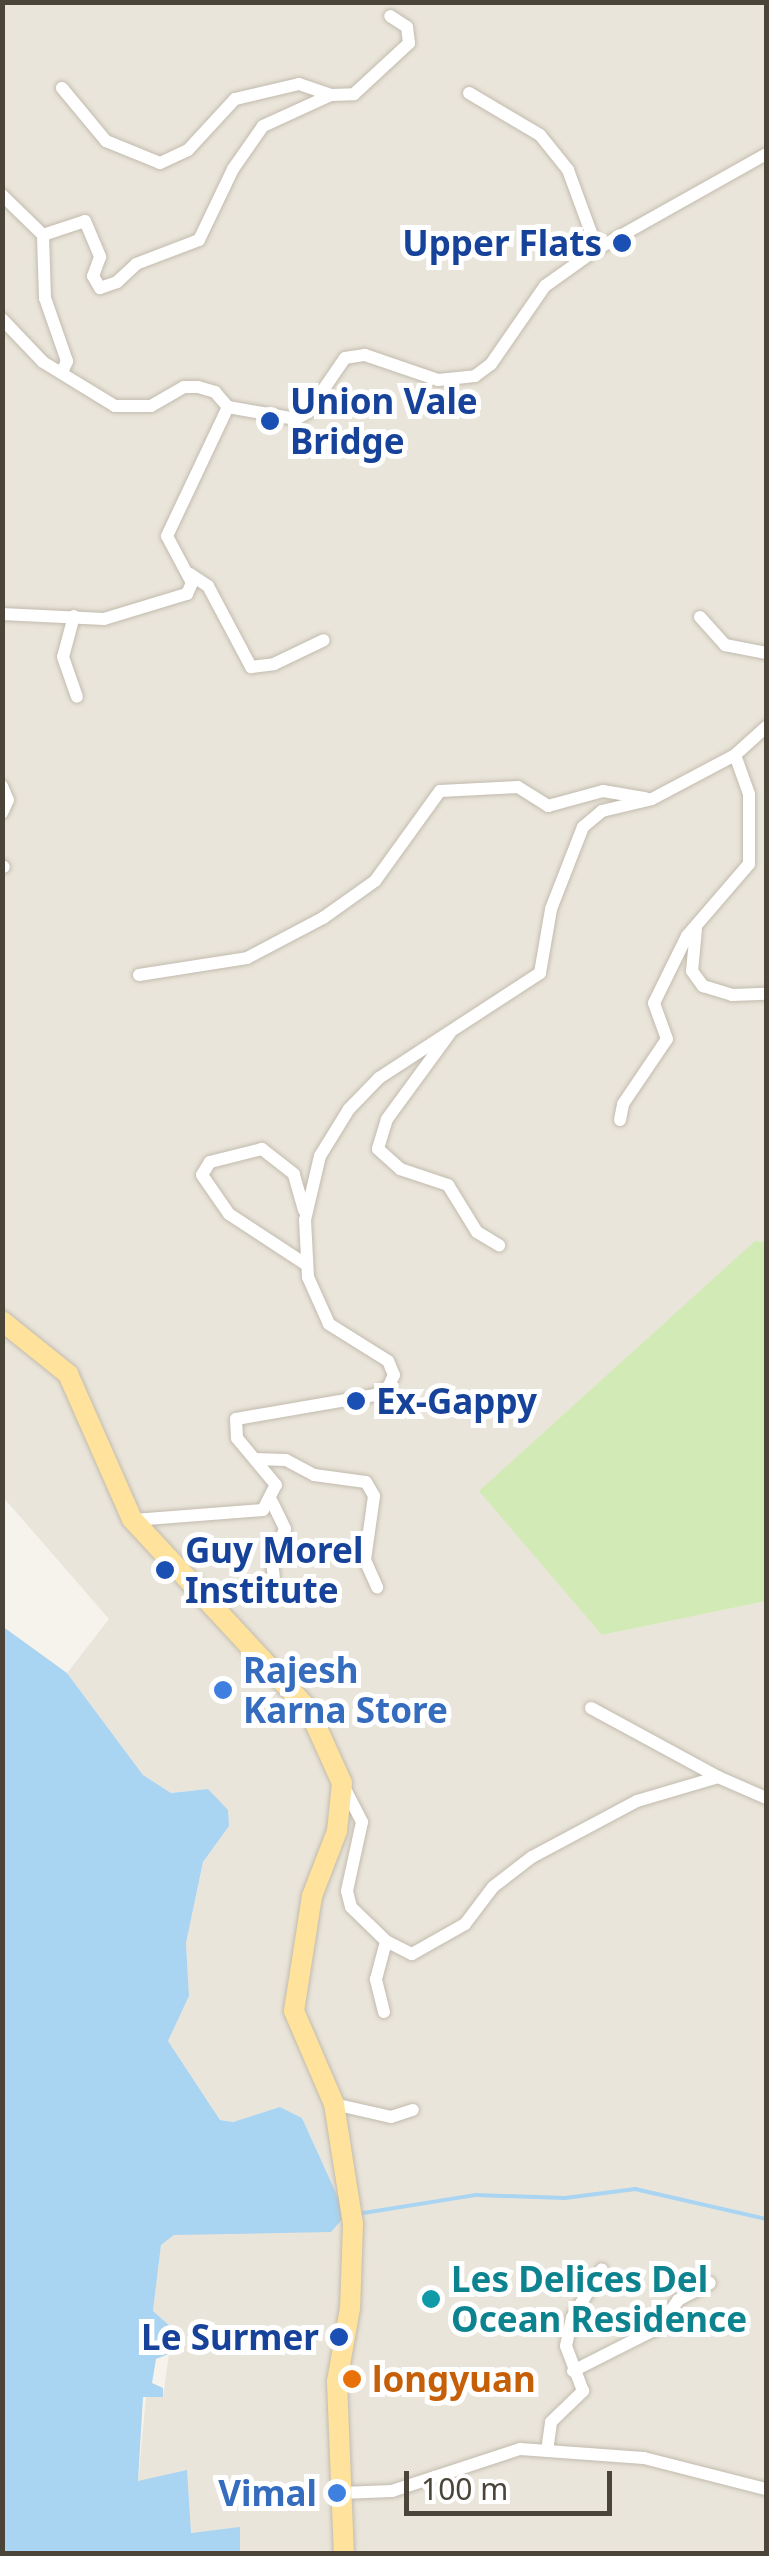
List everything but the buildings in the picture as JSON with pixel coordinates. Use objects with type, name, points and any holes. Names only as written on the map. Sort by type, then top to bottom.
[{"type":"main road","points":[[2,1321],[68,1374],[132,1519],[309,1710],[342,1783],[338,1831],[312,1896],[294,1997],[298,2027],[334,2104],[352,2214],[350,2308],[338,2382],[344,2554]]},
{"type":"street","points":[[62,88],[106,142],[160,164],[188,150],[236,99],[299,84],[331,95],[354,94],[408,43],[406,27],[390,16]]},
{"type":"street","points":[[470,93],[540,135],[568,170],[597,248]]},
{"type":"street","points":[[43,236],[85,222],[100,257],[93,276],[100,288],[117,282],[136,264],[200,240],[232,169],[264,126],[331,95]]},
{"type":"street","points":[[2,318],[25,346],[115,406],[151,406],[184,387],[215,392],[228,408],[296,419],[308,412],[345,358],[364,355],[438,380],[475,376],[492,364],[544,286],[597,248],[766,154]]},
{"type":"street","points":[[2,195],[43,236],[44,298],[67,361],[62,372]]},
{"type":"street","points":[[2,614],[104,619],[177,601],[192,583],[167,536],[173,511],[228,408]]},
{"type":"street","points":[[188,573],[208,586],[250,667],[274,664],[324,640]]},
{"type":"street","points":[[74,616],[63,657],[77,697]]},
{"type":"street","points":[[700,617],[725,645],[766,653]]},
{"type":"street","points":[[274,1579],[272,1560],[285,1528],[272,1502],[276,1485],[233,1428],[247,1412],[375,1395],[394,1376],[388,1361],[329,1324],[307,1265],[306,1214],[320,1156],[348,1108],[418,1047],[540,973],[557,890],[583,827],[602,811],[652,799],[734,754],[766,727]]},
{"type":"street","points":[[620,1120],[623,1104],[666,1038],[654,1003],[698,916],[749,864],[749,794],[734,754]]},
{"type":"street","points":[[2,786],[8,800],[2,813]]},
{"type":"street","points":[[139,975],[247,958],[323,918],[375,882],[440,791],[518,788],[548,806],[603,790],[652,799]]},
{"type":"street","points":[[698,916],[692,970],[702,986],[732,994],[766,994]]},
{"type":"street","points":[[455,1027],[387,1119],[378,1149],[400,1169],[448,1184],[477,1232],[499,1245]]},
{"type":"street","points":[[306,1214],[294,1174],[262,1149],[210,1162],[202,1175],[229,1214],[307,1265]]},
{"type":"street","points":[[254,1459],[286,1460],[314,1475],[366,1482],[374,1496],[365,1560],[377,1588]]},
{"type":"street","points":[[132,1519],[252,1514],[272,1502]]},
{"type":"street","points":[[591,1708],[718,1777],[766,1798]]},
{"type":"street","points":[[342,1783],[362,1822],[346,1891],[351,1907],[386,1941],[412,1954],[427,1949],[465,1924],[493,1888],[532,1857],[637,1801],[718,1777]]},
{"type":"street","points":[[384,2012],[376,1979],[386,1941]]},
{"type":"street","points":[[334,2104],[391,2117],[413,2110]]},
{"type":"street","points":[[547,2451],[550,2422],[583,2391],[566,2346],[572,2318],[602,2270]]},
{"type":"street","points":[[573,2372],[658,2328],[678,2300],[710,2283]]},
{"type":"street","points":[[342,2493],[392,2490],[520,2449],[644,2458],[766,2489]]},
{"type":"shaded area","points":[[2,3],[766,3],[766,1242],[755,1241],[602,1635],[766,1601],[766,2553],[240,2553],[239,2528],[191,2533],[138,2482],[146,2397],[163,2397],[169,2354],[170,2326],[153,2311],[161,2245],[174,2235],[346,2215],[302,2118],[280,2107],[233,2122],[220,2120],[168,2041],[189,1996],[186,1943],[203,1862],[229,1826],[208,1789],[171,1793],[143,1775],[67,1673],[109,1619],[3,1497]]},
{"type":"green space","points":[[755,1241],[766,1242],[766,1601],[602,1635],[479,1491]]},
{"type":"water","points":[[2,1626],[67,1673],[143,1775],[171,1793],[208,1789],[228,1810],[229,1826],[203,1862],[186,1943],[189,1996],[168,2041],[220,2120],[233,2122],[280,2107],[302,2118],[346,2215],[331,2232],[174,2235],[161,2245],[153,2311],[170,2326],[169,2354],[156,2359],[152,2383],[163,2388],[163,2397],[143,2397],[138,2481],[187,2470],[191,2533],[240,2527],[240,2553],[3,2553]]},
{"type":"waterway","points":[[357,2214],[476,2195],[565,2198],[635,2189],[766,2219]]},
{"type":"place","name":"Upper Flats","points":[[622,243]]},
{"type":"place","name":"Union Vale Bridge","points":[[270,421]]},
{"type":"place","name":"Ex-Gappy","points":[[356,1401]]},
{"type":"place","name":"Guy Morel Institute","points":[[165,1570]]},
{"type":"place","name":"Rajesh Karna Store","points":[[223,1690]]},
{"type":"place","name":"Les Delices Del Ocean Residence","points":[[431,2299]]},
{"type":"place","name":"Le Surmer","points":[[339,2337]]},
{"type":"place","name":"longyuan","points":[[352,2379]]},
{"type":"place","name":"Vimal","points":[[337,2493]]}]
